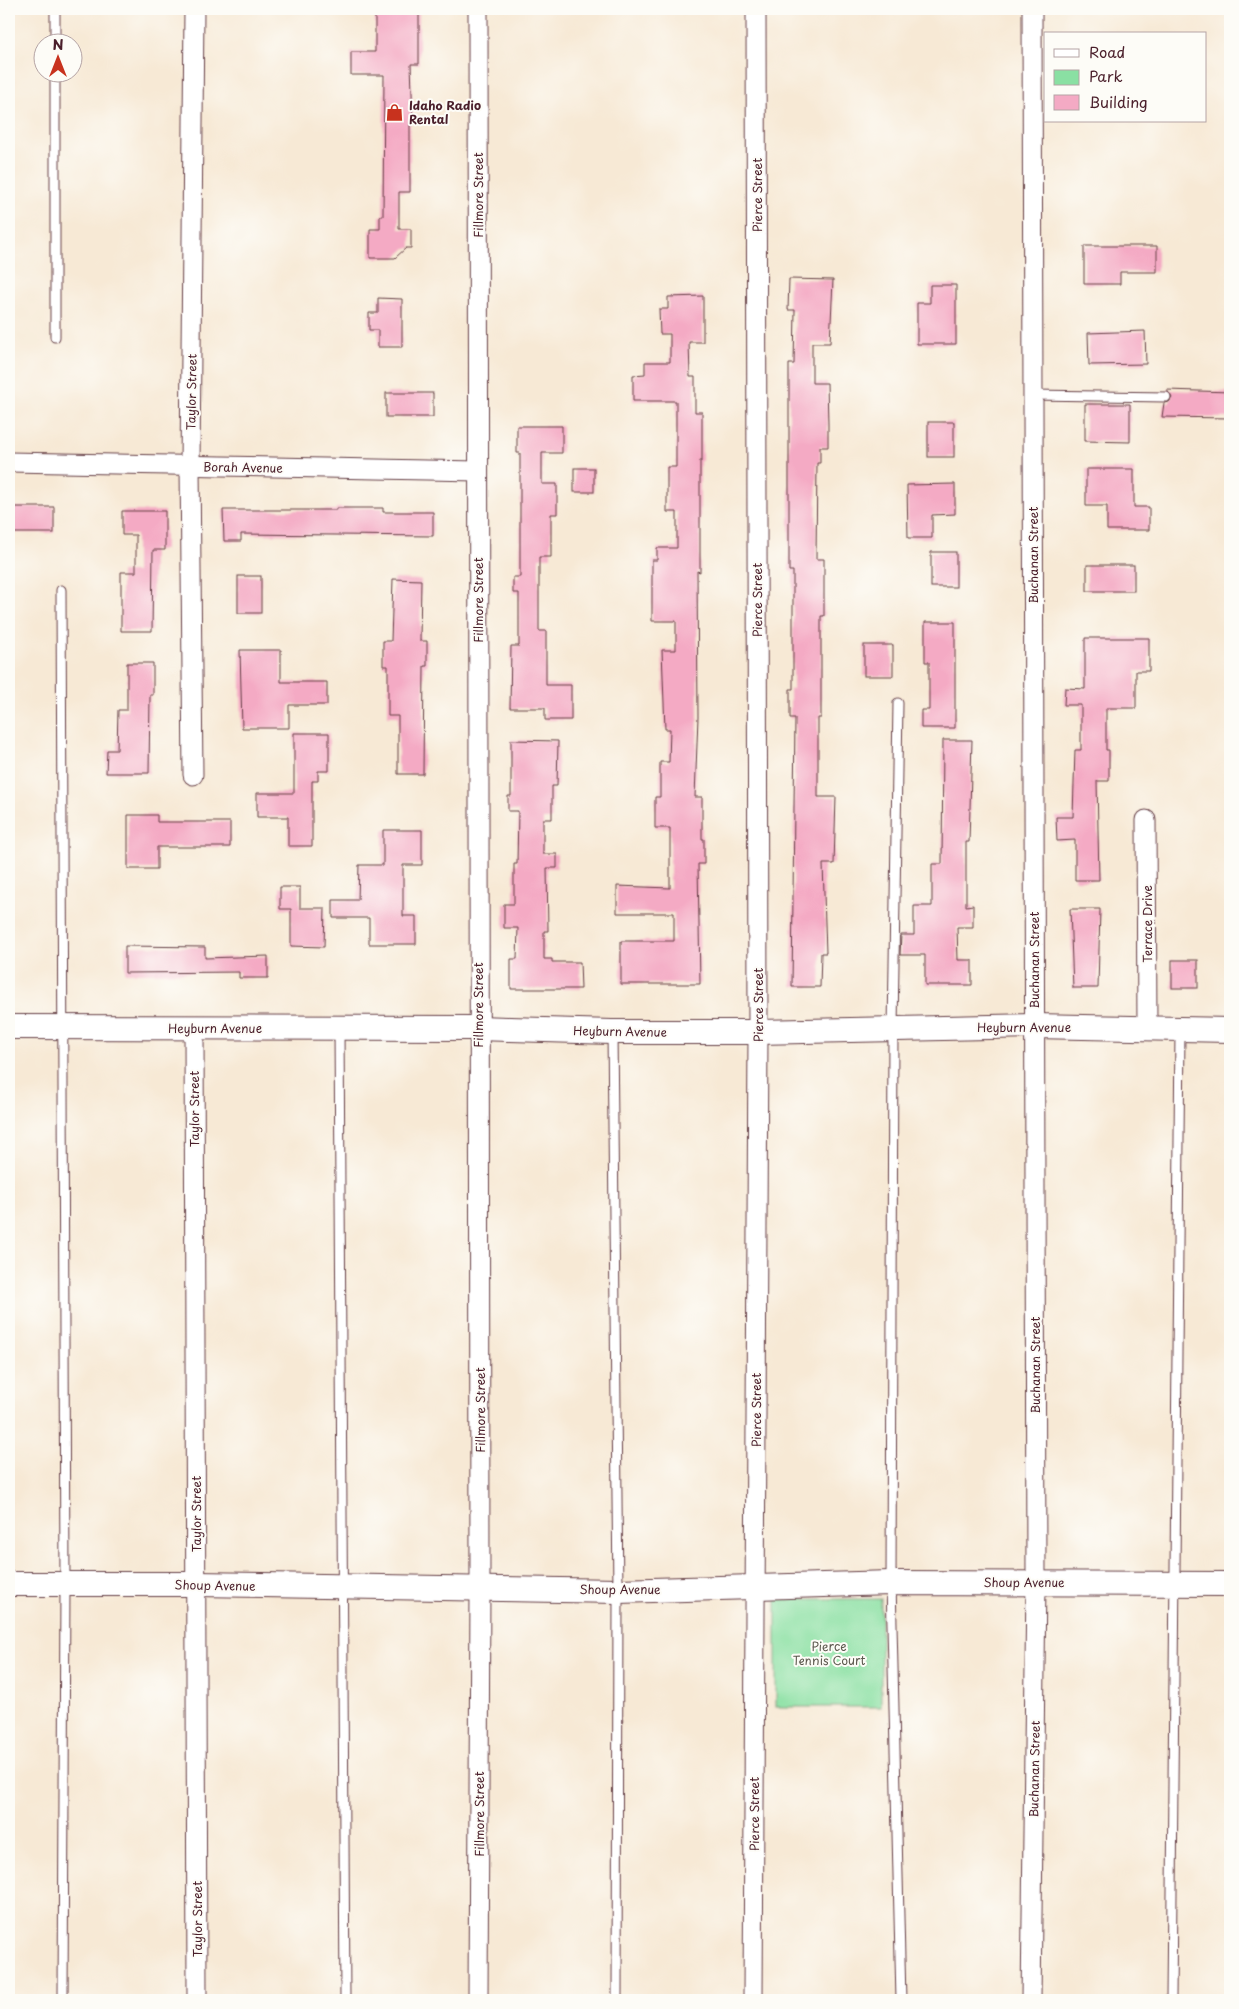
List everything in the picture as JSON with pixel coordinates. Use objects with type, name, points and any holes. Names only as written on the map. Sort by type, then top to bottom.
[{"type":"street","name":"Taylor Street","points":[[193,775],[190,466],[194,9]]},
{"type":"street","name":"Fillmore Street","points":[[478,9],[480,1588],[478,2000]]},
{"type":"street","name":"Pierce Street","points":[[753,2000],[758,1032],[756,9]]},
{"type":"street","name":"Buchanan Street","points":[[1031,2000],[1036,1582],[1032,9]]},
{"type":"street","name":"Borah Avenue","points":[[9,462],[478,471]]},
{"type":"street","name":"Terrace Drive","points":[[1146,820],[1147,1028]]},
{"type":"street","name":"Heyburn Avenue","points":[[9,1027],[478,1028],[612,1032],[758,1032],[1034,1026],[1230,1030]]},
{"type":"street","name":"Taylor Street","points":[[194,1028],[198,2000]]},
{"type":"street","name":"Shoup Avenue","points":[[9,1584],[196,1584],[618,1591],[891,1583],[1230,1584]]},
{"type":"lane","points":[[55,9],[55,32]]},
{"type":"lane","points":[[55,82],[55,337]]},
{"type":"lane","points":[[1033,395],[1166,397]]},
{"type":"lane","points":[[61,590],[65,1585],[63,2000]]},
{"type":"lane","points":[[898,703],[893,1030],[891,1583],[901,2000]]},
{"type":"lane","points":[[339,1028],[344,2000]]},
{"type":"lane","points":[[1171,2000],[1180,1028]]},
{"type":"lane","points":[[612,1032],[618,1591],[617,2000]]},
{"type":"green space","name":"Pierce Tennis Court","points":[[776,1599],[881,1599],[881,1707],[776,1707]]},
{"type":"building","points":[[375,9],[419,9],[419,64],[411,64],[413,122],[410,122],[410,192],[399,192],[399,229],[411,229],[411,248],[406,248],[395,258],[370,258],[370,229],[380,229],[380,216],[383,216],[384,75],[351,75],[351,52],[375,52]]},
{"type":"building","points":[[1084,246],[1157,246],[1157,272],[1120,272],[1120,284],[1084,284]]},
{"type":"building","points":[[789,279],[833,280],[830,343],[812,343],[812,383],[827,383],[828,424],[828,447],[820,447],[820,463],[817,463],[816,559],[824,559],[824,616],[821,616],[821,718],[818,718],[818,797],[836,797],[834,864],[823,864],[826,953],[821,953],[820,987],[792,987],[795,718],[790,718],[790,689],[793,689],[793,571],[789,571],[789,364],[794,364],[795,310],[788,310]]},
{"type":"building","points":[[930,285],[956,285],[956,344],[917,344],[917,303],[930,303]]},
{"type":"building","points":[[703,296],[703,342],[689,342],[690,377],[695,377],[695,412],[702,412],[700,572],[697,571],[698,717],[695,797],[702,797],[702,839],[704,839],[704,864],[698,864],[700,984],[621,984],[621,941],[674,941],[674,913],[617,913],[617,886],[670,888],[670,828],[655,828],[655,797],[660,797],[660,762],[669,762],[670,729],[665,729],[662,650],[676,650],[676,621],[652,621],[652,560],[657,560],[657,548],[677,548],[677,512],[667,512],[667,467],[676,467],[676,401],[633,401],[633,375],[645,374],[645,362],[670,362],[670,334],[660,334],[659,309],[668,309],[668,297]]},
{"type":"building","points":[[378,298],[402,299],[402,347],[378,347],[378,330],[369,330],[369,313],[378,313]]},
{"type":"building","points":[[1145,331],[1146,364],[1089,365],[1088,333]]},
{"type":"building","points":[[1167,390],[1230,392],[1230,418],[1162,417],[1164,403],[1169,402],[1172,398]]},
{"type":"building","points":[[386,393],[433,393],[433,417],[386,417]]},
{"type":"building","points":[[1085,404],[1130,404],[1130,442],[1085,441]]},
{"type":"building","points":[[928,422],[954,422],[954,457],[928,457]]},
{"type":"building","points":[[517,426],[562,426],[562,453],[542,453],[542,484],[557,484],[557,514],[551,514],[551,557],[539,557],[539,631],[546,631],[546,685],[571,685],[571,720],[545,720],[545,708],[510,708],[511,646],[519,646],[519,593],[513,593],[513,577],[520,577],[520,453],[517,453]]},
{"type":"building","points":[[574,468],[594,468],[594,492],[574,492]]},
{"type":"building","points":[[1086,469],[1134,469],[1134,507],[1149,507],[1149,530],[1107,530],[1107,506],[1086,506]]},
{"type":"building","points":[[955,484],[955,514],[932,515],[932,538],[908,538],[907,485]]},
{"type":"building","points":[[9,507],[54,507],[54,533],[9,533]]},
{"type":"building","points":[[336,508],[383,508],[383,512],[433,512],[433,536],[241,534],[241,541],[224,541],[223,510],[336,510]]},
{"type":"building","points":[[122,511],[165,511],[165,550],[153,550],[152,631],[121,631],[121,572],[136,572],[136,535],[122,535]]},
{"type":"building","points":[[931,552],[956,552],[956,587],[931,587]]},
{"type":"building","points":[[1087,565],[1134,565],[1134,591],[1087,591]]},
{"type":"building","points":[[238,576],[261,576],[261,613],[238,613]]},
{"type":"building","points":[[393,579],[421,580],[420,641],[427,641],[427,666],[424,666],[423,774],[398,774],[398,716],[388,716],[388,666],[383,666],[383,641],[391,641]]},
{"type":"building","points":[[925,622],[955,622],[955,728],[921,728],[921,710],[929,710],[929,662],[925,662]]},
{"type":"building","points":[[1085,638],[1149,638],[1149,671],[1136,671],[1136,708],[1106,708],[1106,750],[1109,750],[1109,781],[1097,781],[1099,880],[1075,880],[1075,840],[1057,841],[1056,817],[1073,817],[1075,750],[1081,750],[1081,705],[1064,705],[1065,688],[1085,689]]},
{"type":"building","points":[[864,645],[893,645],[893,676],[864,676]]},
{"type":"building","points":[[240,650],[281,650],[281,682],[327,682],[327,705],[289,705],[289,728],[242,728]]},
{"type":"building","points":[[127,663],[153,663],[153,695],[150,695],[149,773],[106,773],[107,750],[117,750],[118,710],[127,710]]},
{"type":"building","points":[[294,733],[329,733],[329,771],[318,771],[318,781],[312,781],[312,846],[288,846],[288,817],[257,817],[257,793],[294,793]]},
{"type":"building","points":[[511,740],[558,741],[557,786],[552,786],[552,819],[543,819],[543,854],[557,854],[557,868],[547,868],[548,931],[544,931],[544,959],[552,959],[552,962],[580,962],[581,989],[511,989],[511,959],[517,959],[518,928],[504,928],[504,904],[514,904],[514,864],[517,864],[518,811],[508,811],[508,796],[511,796]]},
{"type":"building","points":[[943,740],[972,740],[969,842],[966,842],[966,906],[973,905],[973,927],[957,927],[958,960],[972,960],[972,985],[925,985],[925,955],[900,955],[901,935],[914,935],[914,906],[932,906],[932,864],[942,864]]},
{"type":"building","points":[[128,815],[157,815],[157,822],[230,822],[230,847],[157,847],[157,869],[128,869]]},
{"type":"building","points":[[383,830],[422,830],[422,865],[403,865],[403,916],[416,916],[416,944],[369,944],[369,918],[333,918],[333,900],[358,900],[359,865],[383,865]]},
{"type":"building","points":[[280,887],[300,887],[300,908],[325,908],[324,947],[291,946],[291,909],[280,909]]},
{"type":"building","points":[[1070,909],[1100,909],[1098,988],[1073,988]]},
{"type":"building","points":[[125,946],[205,947],[205,958],[268,956],[268,978],[239,978],[239,972],[125,973]]},
{"type":"building","points":[[1172,960],[1198,960],[1198,988],[1172,988]]},
{"type":"place","name":"Idaho Radio Rental","points":[[395,112]]}]
